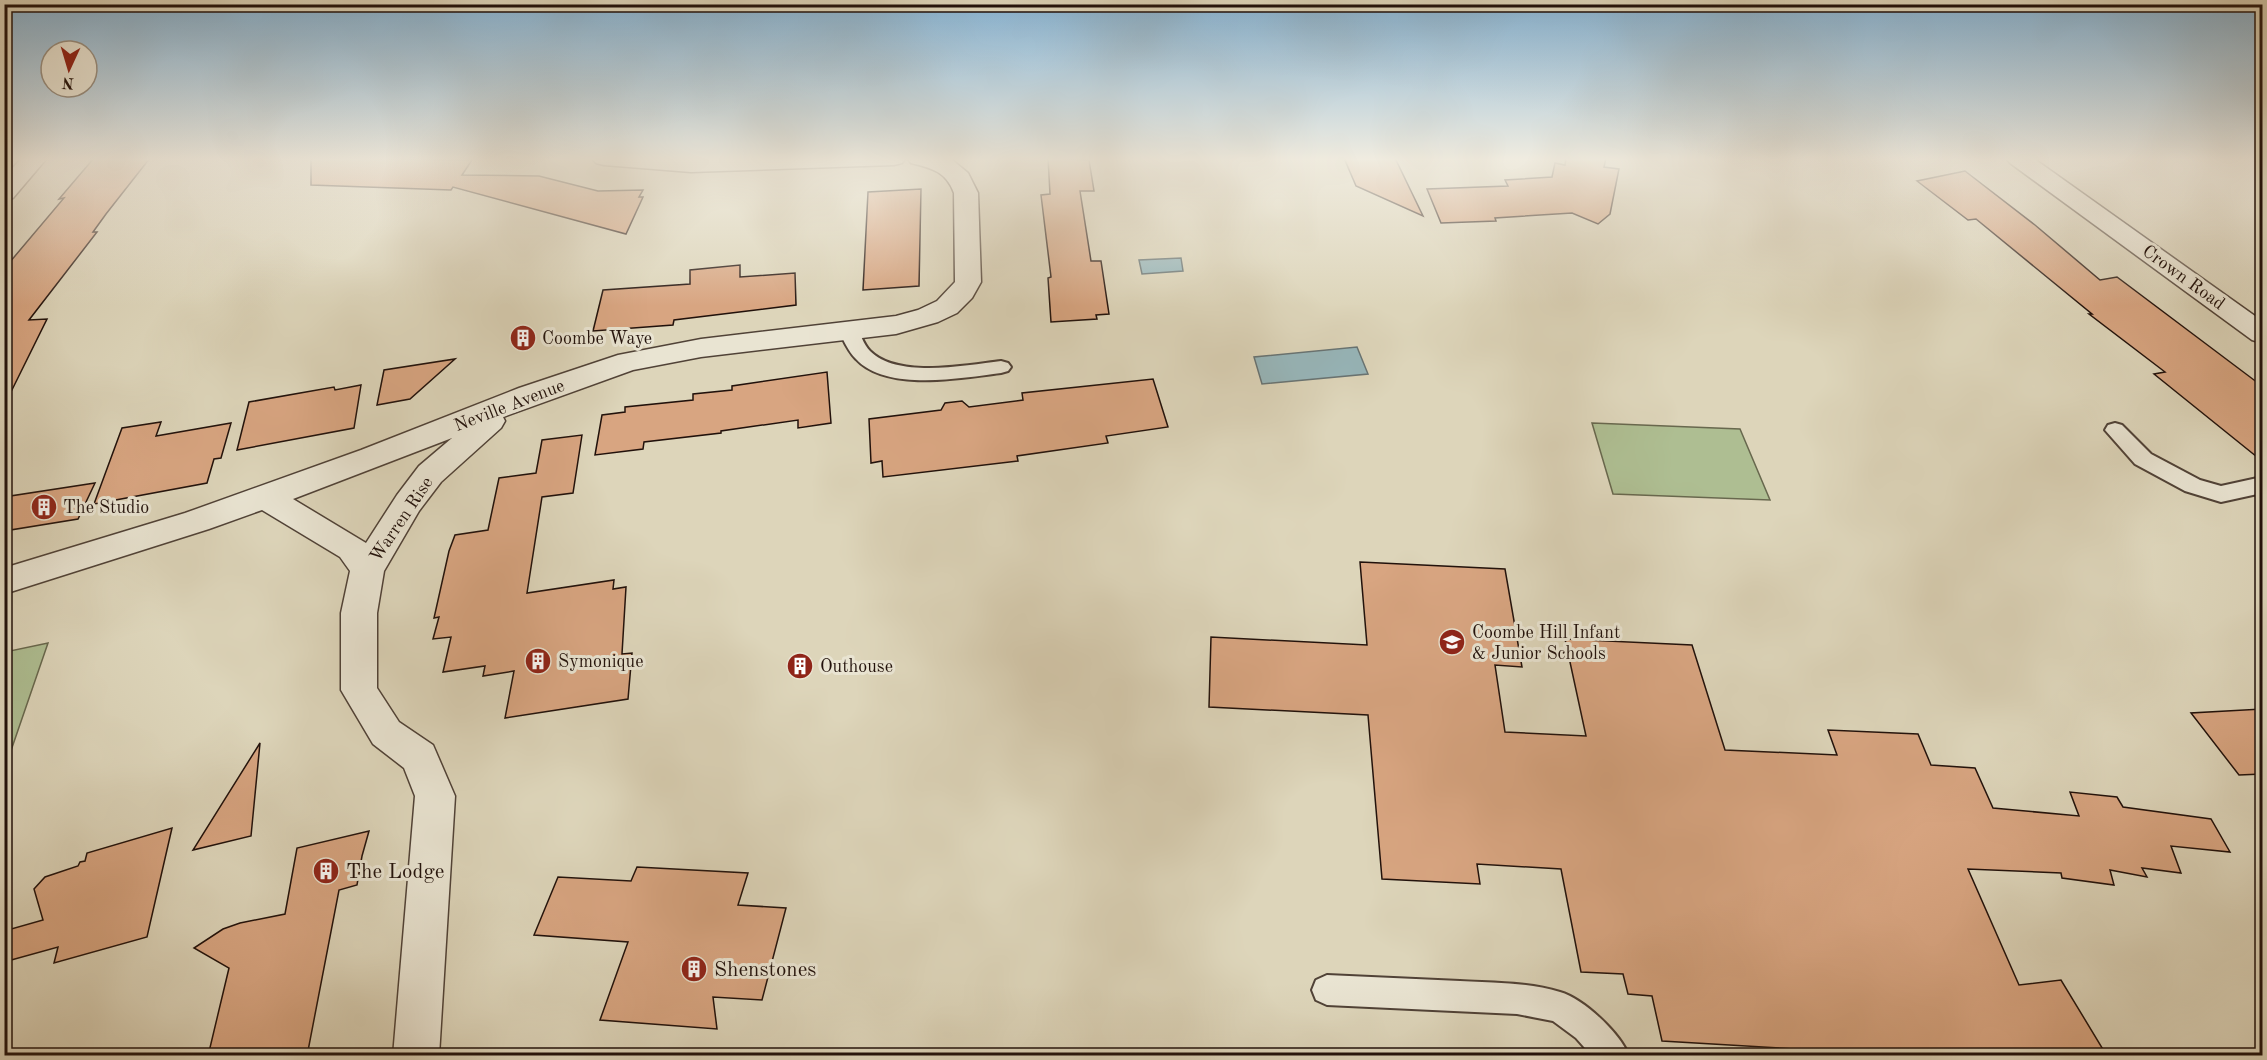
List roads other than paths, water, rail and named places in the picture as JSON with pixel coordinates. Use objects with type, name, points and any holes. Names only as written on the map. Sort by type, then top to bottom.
[{"type":"street","name":"Neville Avenue","points":[[4,581],[128,544],[265,497],[432,435],[529,395],[628,362],[665,353],[896,326],[924,319],[951,305],[963,293],[968,282],[969,233],[966,207]]},
{"type":"street","name":"Crown Road","points":[[2088,207],[2262,334]]},
{"type":"street","name":"Warren Rise","points":[[416,1056],[435,796],[418,758],[386,733],[359,690],[359,613],[367,570],[408,503],[430,474],[486,424],[529,395]]},
{"type":"street","points":[[265,497],[352,548],[367,570]]},
{"type":"lane","points":[[849,330],[864,357],[882,366],[905,372],[933,374],[1001,367]]},
{"type":"lane","points":[[2115,430],[2143,459],[2193,486],[2220,494],[2262,485]]},
{"type":"lane","points":[[1327,990],[1517,999],[1560,1007],[1587,1027],[1614,1056]]},
{"type":"water","points":[[1181,258],[1183,271],[1142,274],[1139,260]]},
{"type":"water","points":[[1357,347],[1368,374],[1262,384],[1254,357]]},
{"type":"place","name":"Coombe Waye","points":[[523,338]]},
{"type":"place","name":"The Studio","points":[[44,507]]},
{"type":"place","name":"Coombe Hill Infant & Junior Schools","points":[[1452,642]]},
{"type":"place","name":"Symonique","points":[[538,661]]},
{"type":"place","name":"Outhouse","points":[[800,666]]},
{"type":"place","name":"The Lodge","points":[[326,871]]},
{"type":"place","name":"Shenstones","points":[[694,969]]}]
